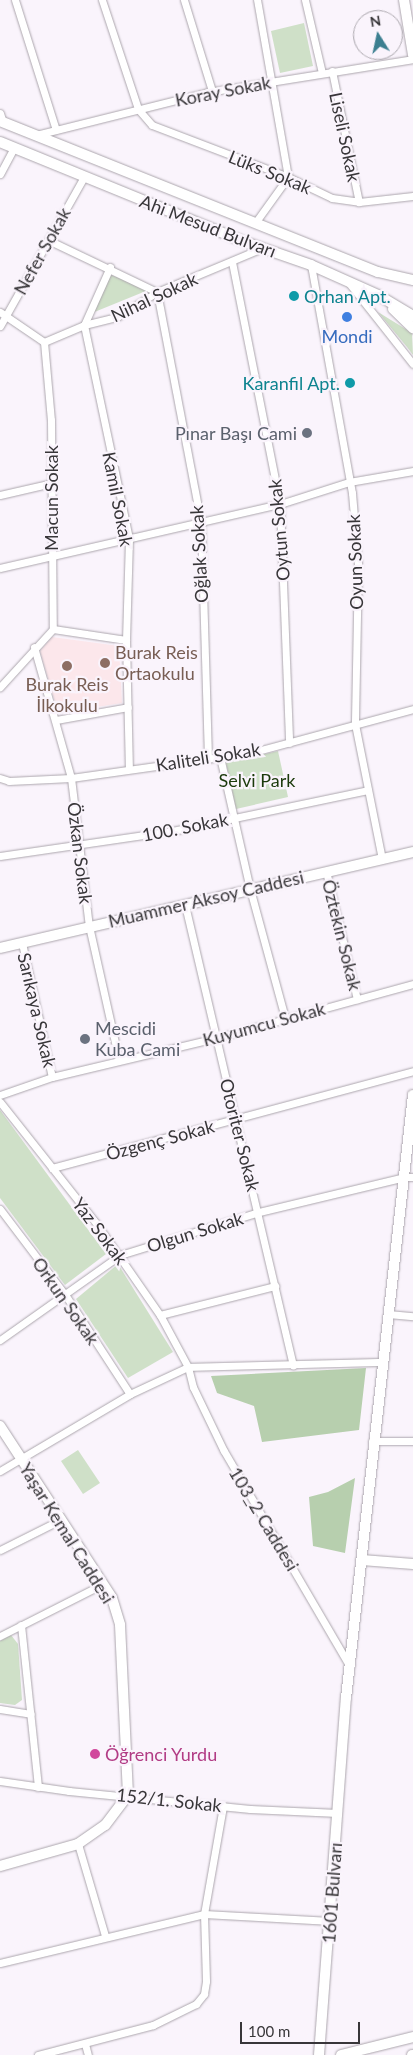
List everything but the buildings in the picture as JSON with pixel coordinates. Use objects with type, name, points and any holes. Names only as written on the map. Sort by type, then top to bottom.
[{"type":"main road","points":[[404,0],[413,57]]},
{"type":"main road","name":"Ahi Mesud Bulvarı","points":[[1,119],[35,136],[378,272],[413,280]]},
{"type":"main road","name":"Ahi Mesud Bulvarı","points":[[0,142],[262,248],[312,265],[378,295],[413,316]]},
{"type":"main road","points":[[378,272],[408,273],[413,269]]},
{"type":"main road","points":[[378,295],[413,328]]},
{"type":"main road","name":"Muammer Aksoy Caddesi","points":[[0,948],[250,888],[413,852]]},
{"type":"main road","name":"1601 Bulvarı","points":[[319,2055],[331,1921],[344,1730],[362,1560],[372,1441],[384,1362],[388,1314],[409,1177],[413,1095]]},
{"type":"main road","name":"Yaşar Kemal Caddesi","points":[[0,1426],[19,1458],[62,1519],[112,1598],[120,1626],[128,1795]]},
{"type":"main road","points":[[362,1560],[413,1564]]},
{"type":"main road","points":[[0,1866],[78,1844],[105,1824],[128,1795]]},
{"type":"main road","points":[[341,2055],[413,2037]]},
{"type":"street","points":[[15,0],[56,130]]},
{"type":"street","points":[[102,0],[138,109]]},
{"type":"street","points":[[184,0],[212,91]]},
{"type":"street","points":[[255,223],[288,177],[257,0]]},
{"type":"street","name":"Liseli Sokak","points":[[305,0],[322,73]]},
{"type":"street","name":"Koray Sokak","points":[[35,136],[212,91],[413,57]]},
{"type":"street","name":"Liseli Sokak","points":[[332,71],[359,202]]},
{"type":"street","name":"Lüks Sokak","points":[[138,109],[152,125],[288,177],[332,198],[359,202],[413,196]]},
{"type":"street","points":[[0,174],[14,148]]},
{"type":"street","name":"Nefer Sokak","points":[[0,326],[3,314],[84,177]]},
{"type":"street","points":[[48,240],[110,267],[157,292]]},
{"type":"street","name":"Nihal Sokak","points":[[44,342],[84,325],[117,317],[157,292],[262,248]]},
{"type":"street","name":"Oytun Sokak","points":[[232,262],[280,504],[289,743]]},
{"type":"street","name":"Oyun Sokak","points":[[312,265],[349,482],[358,564],[355,724],[382,859]]},
{"type":"street","points":[[84,325],[110,267]]},
{"type":"street","points":[[348,282],[413,364]]},
{"type":"street","name":"Oğlak Sokak","points":[[157,292],[201,522],[208,759]]},
{"type":"street","points":[[3,314],[44,342]]},
{"type":"street","name":"Kamil Sokak","points":[[84,325],[128,539],[126,640],[129,769]]},
{"type":"street","name":"Macun Sokak","points":[[44,342],[52,483],[53,629]]},
{"type":"street","points":[[0,568],[280,504],[349,482],[413,471]]},
{"type":"street","points":[[0,494],[52,483]]},
{"type":"street","points":[[0,687],[34,647],[53,629],[126,640]]},
{"type":"street","name":"Özkan Sokak","points":[[34,647],[71,778],[89,926],[119,1060]]},
{"type":"street","points":[[56,720],[128,707]]},
{"type":"street","name":"Kaliteli Sokak","points":[[0,778],[9,781],[71,778],[220,757],[289,743],[413,709]]},
{"type":"street","points":[[220,757],[250,888],[285,1018]]},
{"type":"street","name":"100. Sokak","points":[[0,856],[79,845],[234,818],[368,790]]},
{"type":"street","name":"Öztekin Sokak","points":[[326,871],[357,999]]},
{"type":"street","name":"Otoriter Sokak","points":[[184,904],[259,1212],[293,1365]]},
{"type":"street","name":"Sarıkaya Sokak","points":[[22,942],[52,1077]]},
{"type":"street","name":"Kuyumcu Sokak","points":[[0,1095],[52,1077],[216,1038],[413,984]]},
{"type":"street","name":"Özgenç Sokak","points":[[52,1168],[413,1071]]},
{"type":"street","name":"Yaz Sokak","points":[[0,1102],[120,1255],[160,1315],[188,1367]]},
{"type":"street","name":"Olgun Sokak","points":[[0,1340],[66,1296],[120,1255],[259,1212],[409,1177]]},
{"type":"street","name":"Orkun Sokak","points":[[0,1209],[66,1296],[130,1394]]},
{"type":"street","points":[[160,1315],[275,1286]]},
{"type":"street","points":[[388,1314],[413,1316]]},
{"type":"street","points":[[0,1471],[19,1458],[130,1394],[188,1367],[384,1362]]},
{"type":"street","name":"103_2 Caddesi","points":[[188,1367],[193,1387],[224,1451],[350,1667]]},
{"type":"street","points":[[372,1441],[413,1441]]},
{"type":"street","points":[[0,1550],[62,1519]]},
{"type":"street","points":[[0,1636],[103,1584]]},
{"type":"street","points":[[21,1625],[38,1787]]},
{"type":"street","points":[[0,1709],[31,1714]]},
{"type":"street","name":"152/1. Sokak","points":[[0,1781],[38,1787],[223,1806],[338,1813]]},
{"type":"street","points":[[38,2055],[153,2025],[196,2004],[204,1994],[206,1981],[204,1914],[223,1806]]},
{"type":"street","points":[[78,1844],[105,1936]]},
{"type":"street","points":[[0,1963],[105,1936],[204,1914],[331,1921]]},
{"type":"street","points":[[85,2044],[88,2055]]},
{"type":"shaded area","name":"Burak Reis Ortaokulu","points":[[52,637],[119,646],[122,703],[58,713],[40,651]]},
{"type":"green space","points":[[304,23],[313,66],[280,73],[271,31]]},
{"type":"green space","points":[[111,275],[144,287],[146,291],[92,313]]},
{"type":"green space","points":[[378,312],[412,333],[413,355],[407,347]]},
{"type":"green space","name":"Selvi Park","points":[[278,751],[288,797],[236,809],[226,763]]},
{"type":"green space","points":[[0,1110],[106,1254],[65,1285],[0,1198]]},
{"type":"green space","points":[[118,1264],[173,1352],[128,1378],[76,1299]]},
{"type":"green space","points":[[366,1368],[359,1430],[262,1442],[254,1406],[217,1393],[211,1376]]},
{"type":"green space","points":[[78,1450],[100,1483],[83,1494],[61,1461]]},
{"type":"green space","points":[[355,1478],[345,1553],[313,1546],[309,1497],[328,1492]]},
{"type":"green space","points":[[11,1635],[18,1644],[22,1700],[15,1705],[0,1703],[0,1641]]},
{"type":"place","name":"Orhan Apt.","points":[[294,296]]},
{"type":"place","name":"Mondi","points":[[347,317]]},
{"type":"place","name":"Karanfil Apt.","points":[[350,383]]},
{"type":"place","name":"Pınar Başı Cami","points":[[307,433]]},
{"type":"place","name":"Burak Reis Ortaokulu","points":[[105,663]]},
{"type":"place","name":"Burak Reis İlkokulu","points":[[67,666]]},
{"type":"place","name":"Mescidi Kuba Cami","points":[[85,1039]]},
{"type":"place","name":"Öğrenci Yurdu","points":[[95,1754]]}]
